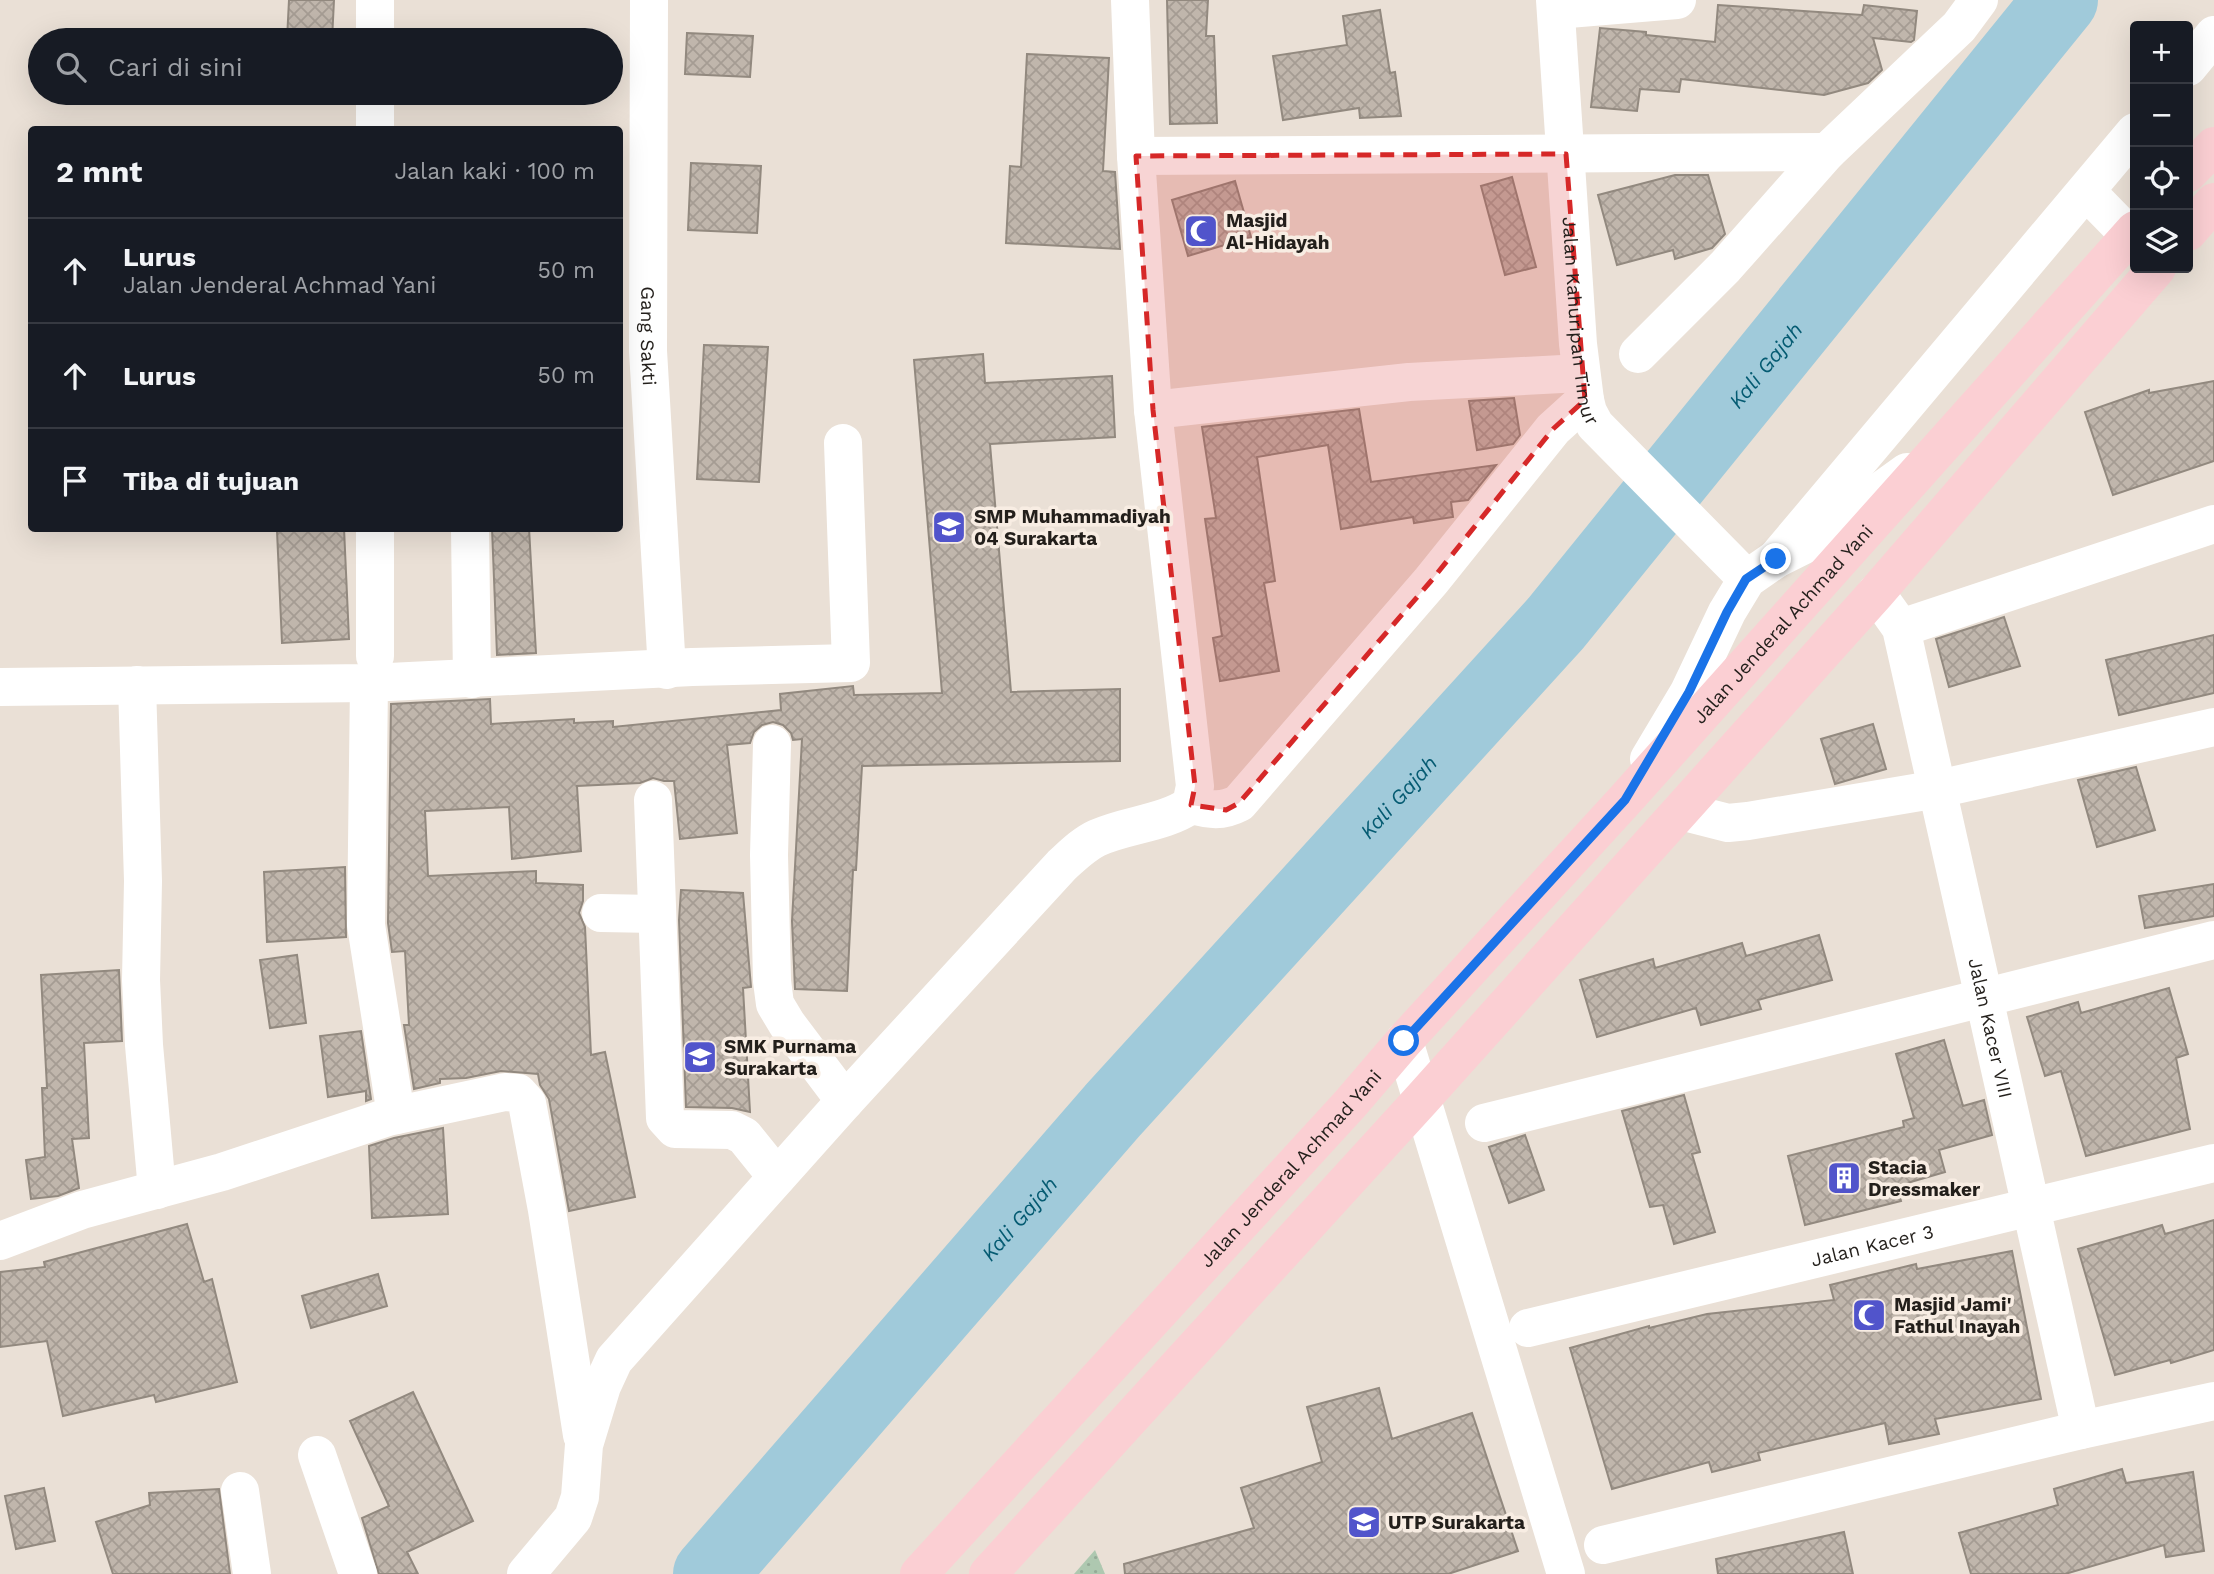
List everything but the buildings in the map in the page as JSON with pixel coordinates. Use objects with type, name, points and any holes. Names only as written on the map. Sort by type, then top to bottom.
[{"type":"main road","points":[[2193,168],[2214,146]]},
{"type":"main road","points":[[2193,226],[2214,202]]},
{"type":"main road","name":"Jalan Jenderal Achmad Yani","points":[[919,1574],[1350,1104],[2130,236]]},
{"type":"main road","points":[[988,1574],[1681,811],[1876,593],[2153,273]]},
{"type":"street","points":[[375,0],[375,28]]},
{"type":"street","name":"Gang Sakti","points":[[649,0],[634,352],[667,670]]},
{"type":"street","points":[[526,1574],[573,1518],[580,1497],[584,1445],[602,1386],[614,1360],[845,1101],[1062,864],[1098,838],[1177,815],[1191,805],[1195,786],[1153,410],[1136,156],[1130,0]]},
{"type":"street","points":[[1556,5],[1677,0]]},
{"type":"street","points":[[1638,354],[1725,267],[1827,152],[1959,27],[1979,0]]},
{"type":"street","name":"Jalan Kahuripan Timur","points":[[1556,5],[1587,399],[1696,528],[1761,569]]},
{"type":"street","points":[[2193,61],[2214,35]]},
{"type":"street","points":[[375,105],[376,126]]},
{"type":"street","points":[[1625,800],[1689,692],[1727,612],[2130,138]]},
{"type":"street","points":[[1136,156],[1827,152]]},
{"type":"street","points":[[2087,192],[2130,230]]},
{"type":"street","points":[[1153,410],[1409,382],[1587,399]]},
{"type":"street","points":[[1191,805],[1226,810],[1239,803],[1431,581],[1553,429],[1587,399]]},
{"type":"street","points":[[0,687],[137,685],[372,669],[472,678],[851,663],[843,443]]},
{"type":"street","points":[[1761,569],[1808,543],[1943,445]]},
{"type":"street","points":[[1876,593],[1901,628],[2214,524]]},
{"type":"street","points":[[375,532],[366,925],[396,1115]]},
{"type":"street","points":[[470,532],[472,678]]},
{"type":"street","name":"Jalan Kacer VIII","points":[[1901,628],[2081,1430]]},
{"type":"street","points":[[137,685],[143,881],[141,980],[157,1190]]},
{"type":"street","points":[[1681,811],[1728,823],[1938,789],[2214,727]]},
{"type":"street","points":[[772,744],[769,855],[775,1004],[845,1101]]},
{"type":"street","points":[[653,800],[665,1118],[675,1129],[732,1130],[744,1136],[777,1177]]},
{"type":"street","points":[[601,913],[656,914]]},
{"type":"street","points":[[1483,1123],[2214,940]]},
{"type":"street","points":[[1404,1041],[1566,1574]]},
{"type":"street","points":[[0,1241],[82,1210],[222,1172],[396,1115],[505,1092],[518,1093],[527,1103],[547,1210],[584,1445]]},
{"type":"street","name":"Jalan Kacer 3","points":[[1528,1328],[2214,1163]]},
{"type":"street","points":[[1603,1545],[2081,1430],[2214,1401]]},
{"type":"street","points":[[317,1455],[358,1574]]},
{"type":"street","points":[[240,1491],[252,1574]]},
{"type":"highlighted area","points":[[1566,154],[1585,400],[1553,429],[1431,581],[1239,803],[1226,810],[1191,805],[1195,786],[1153,410],[1136,156]]},
{"type":"green space","points":[[1095,1550],[1105,1574],[1074,1574]]},
{"type":"waterway","name":"Kali Gajah","points":[[710,1574],[1113,1110],[1556,623],[2061,0]]},
{"type":"place","name":"Masjid Al-Hidayah","points":[[1201,231]]},
{"type":"place","name":"SMP Muhammadiyah 04 Surakarta","points":[[949,527]]},
{"type":"place","name":"SMK Purnama Surakarta","points":[[700,1057]]},
{"type":"place","name":"Stacia Dressmaker","points":[[1844,1178]]},
{"type":"place","name":"Masjid Jami' Fathul Inayah","points":[[1869,1315]]},
{"type":"place","name":"UTP Surakarta","points":[[1364,1522]]},
{"type":"route","points":[[1404,1041],[1625,800],[1689,692],[1727,612],[1746,579],[1776,559]]}]
